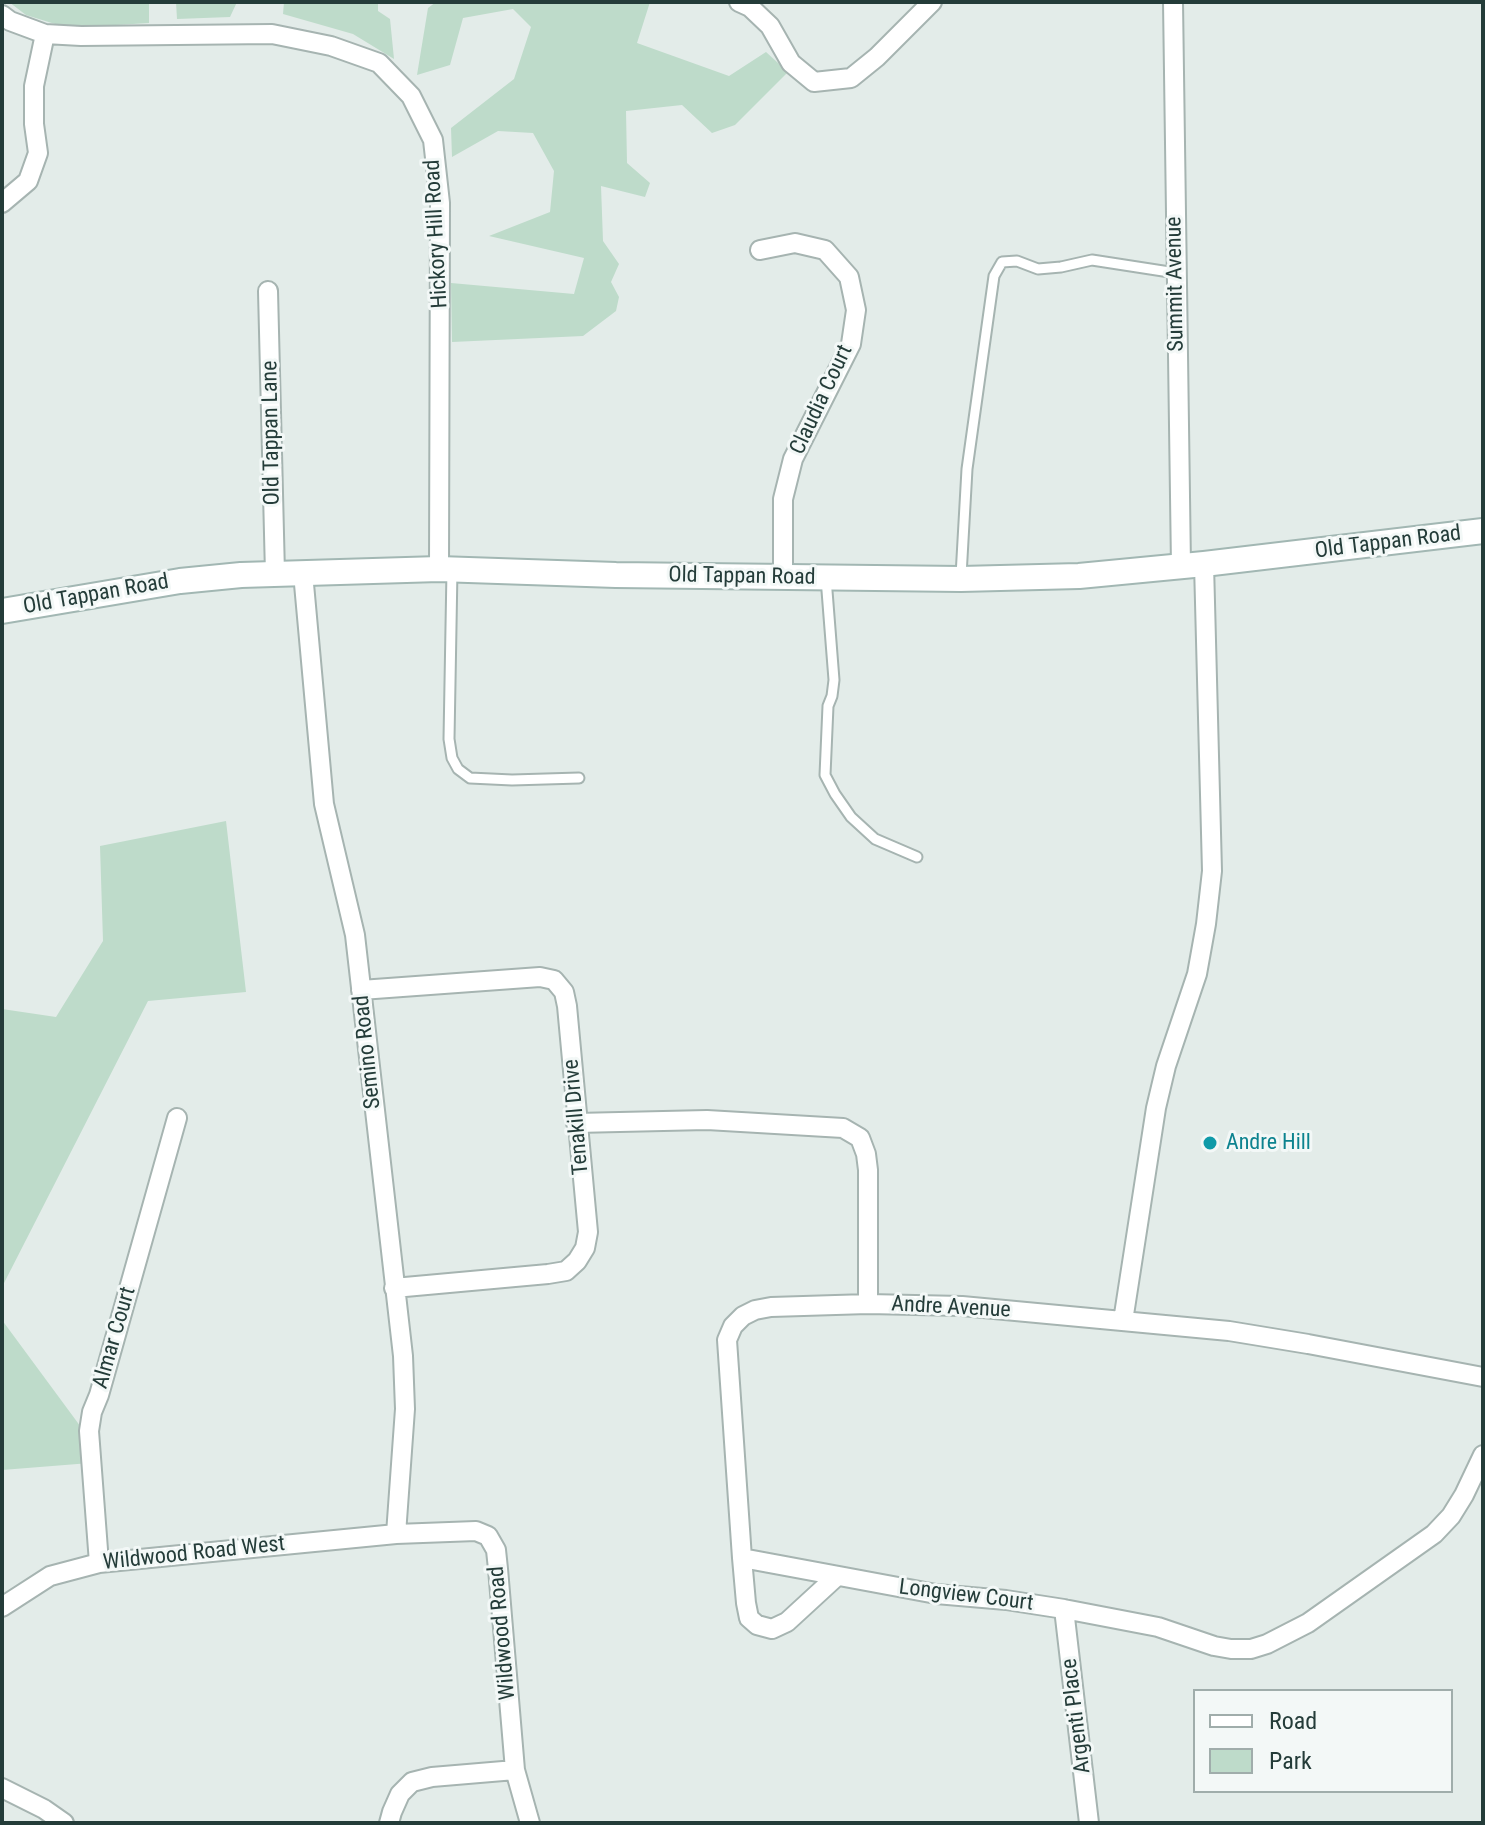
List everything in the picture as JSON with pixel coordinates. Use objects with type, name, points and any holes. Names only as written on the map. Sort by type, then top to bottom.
[{"type":"main road","name":"Old Tappan Road","points":[[2,611],[180,581],[303,573],[446,570],[826,578],[1079,576],[1483,531]]},
{"type":"street","points":[[739,2],[750,7],[770,26],[791,63],[814,82],[851,78],[877,57],[932,2]]},
{"type":"street","name":"Summit Avenue","points":[[1173,2],[1176,273],[1193,565]]},
{"type":"street","name":"Hickory Hill Road","points":[[2,15],[45,34],[265,32],[331,46],[379,63],[411,96],[433,140],[440,203],[446,570]]},
{"type":"street","points":[[2,203],[28,181],[38,153],[34,86],[45,34]]},
{"type":"street","name":"Claudia Court","points":[[760,250],[795,243],[825,250],[849,277],[856,310],[851,344],[793,459],[783,499],[783,577]]},
{"type":"street","name":"Old Tappan Lane","points":[[268,291],[275,574]]},
{"type":"street","points":[[1123,1321],[1156,1108],[1166,1066],[1197,974],[1212,871],[1193,565]]},
{"type":"street","name":"Semino Road","points":[[303,573],[324,804],[355,935],[403,1356],[405,1409],[396,1534]]},
{"type":"street","name":"Tenakill Drive","points":[[361,990],[540,977],[554,980],[564,992],[567,1006],[588,1232],[585,1248],[566,1271],[394,1288]]},
{"type":"street","name":"Almar Court","points":[[99,1563],[89,1431],[92,1412],[177,1118]]},
{"type":"street","name":"Andre Avenue","points":[[576,1123],[721,1121],[843,1128],[860,1138],[868,1170],[868,1304],[962,1306],[1229,1331],[1483,1377]]},
{"type":"street","points":[[836,1577],[787,1622],[772,1629],[757,1625],[749,1618],[727,1340],[733,1326],[755,1310],[868,1304]]},
{"type":"street","name":"Longview Court","points":[[742,1558],[936,1594],[1064,1609],[1158,1627],[1214,1646],[1251,1649],[1308,1623],[1434,1534],[1451,1516],[1483,1455]]},
{"type":"street","name":"Wildwood Road","points":[[396,1534],[476,1531],[488,1536],[496,1550],[515,1770],[530,1823]]},
{"type":"street","name":"Wildwood Road West","points":[[2,1607],[50,1576],[99,1563],[396,1534]]},
{"type":"street","name":"Argenti Place","points":[[1064,1609],[1089,1823]]},
{"type":"street","points":[[389,1823],[400,1794],[412,1782],[432,1777],[515,1770]]},
{"type":"street","points":[[2,1788],[64,1823]]},
{"type":"lane","points":[[961,579],[967,469],[994,276],[1002,262],[1017,261],[1038,269],[1092,260],[1176,273]]},
{"type":"lane","points":[[446,570],[449,739],[452,758],[458,769],[470,778],[579,778]]},
{"type":"lane","points":[[826,578],[834,680],[828,706],[825,775],[851,817],[875,839],[917,857]]},
{"type":"green space","points":[[9,2],[149,2],[149,23],[68,28],[26,15]]},
{"type":"green space","points":[[176,2],[237,2],[230,17],[177,19]]},
{"type":"green space","points":[[284,2],[378,2],[378,11],[390,19],[394,59],[353,34],[283,14]]},
{"type":"green space","points":[[436,2],[650,2],[637,43],[729,76],[766,52],[788,72],[735,125],[712,133],[682,105],[626,111],[627,163],[650,183],[645,197],[601,186],[603,241],[619,264],[611,282],[619,297],[616,311],[583,336],[452,342],[451,283],[574,294],[584,258],[489,236],[550,212],[554,171],[533,133],[498,131],[452,157],[451,128],[514,79],[531,27],[513,9],[463,18],[450,65],[417,75],[428,8]]},
{"type":"green space","points":[[226,821],[246,992],[148,1001],[2,1287],[2,1009],[56,1017],[103,941],[100,846]]},
{"type":"green space","points":[[2,1320],[89,1438],[90,1463],[2,1470]]},
{"type":"place","name":"Andre Hill","points":[[1210,1143]]}]
